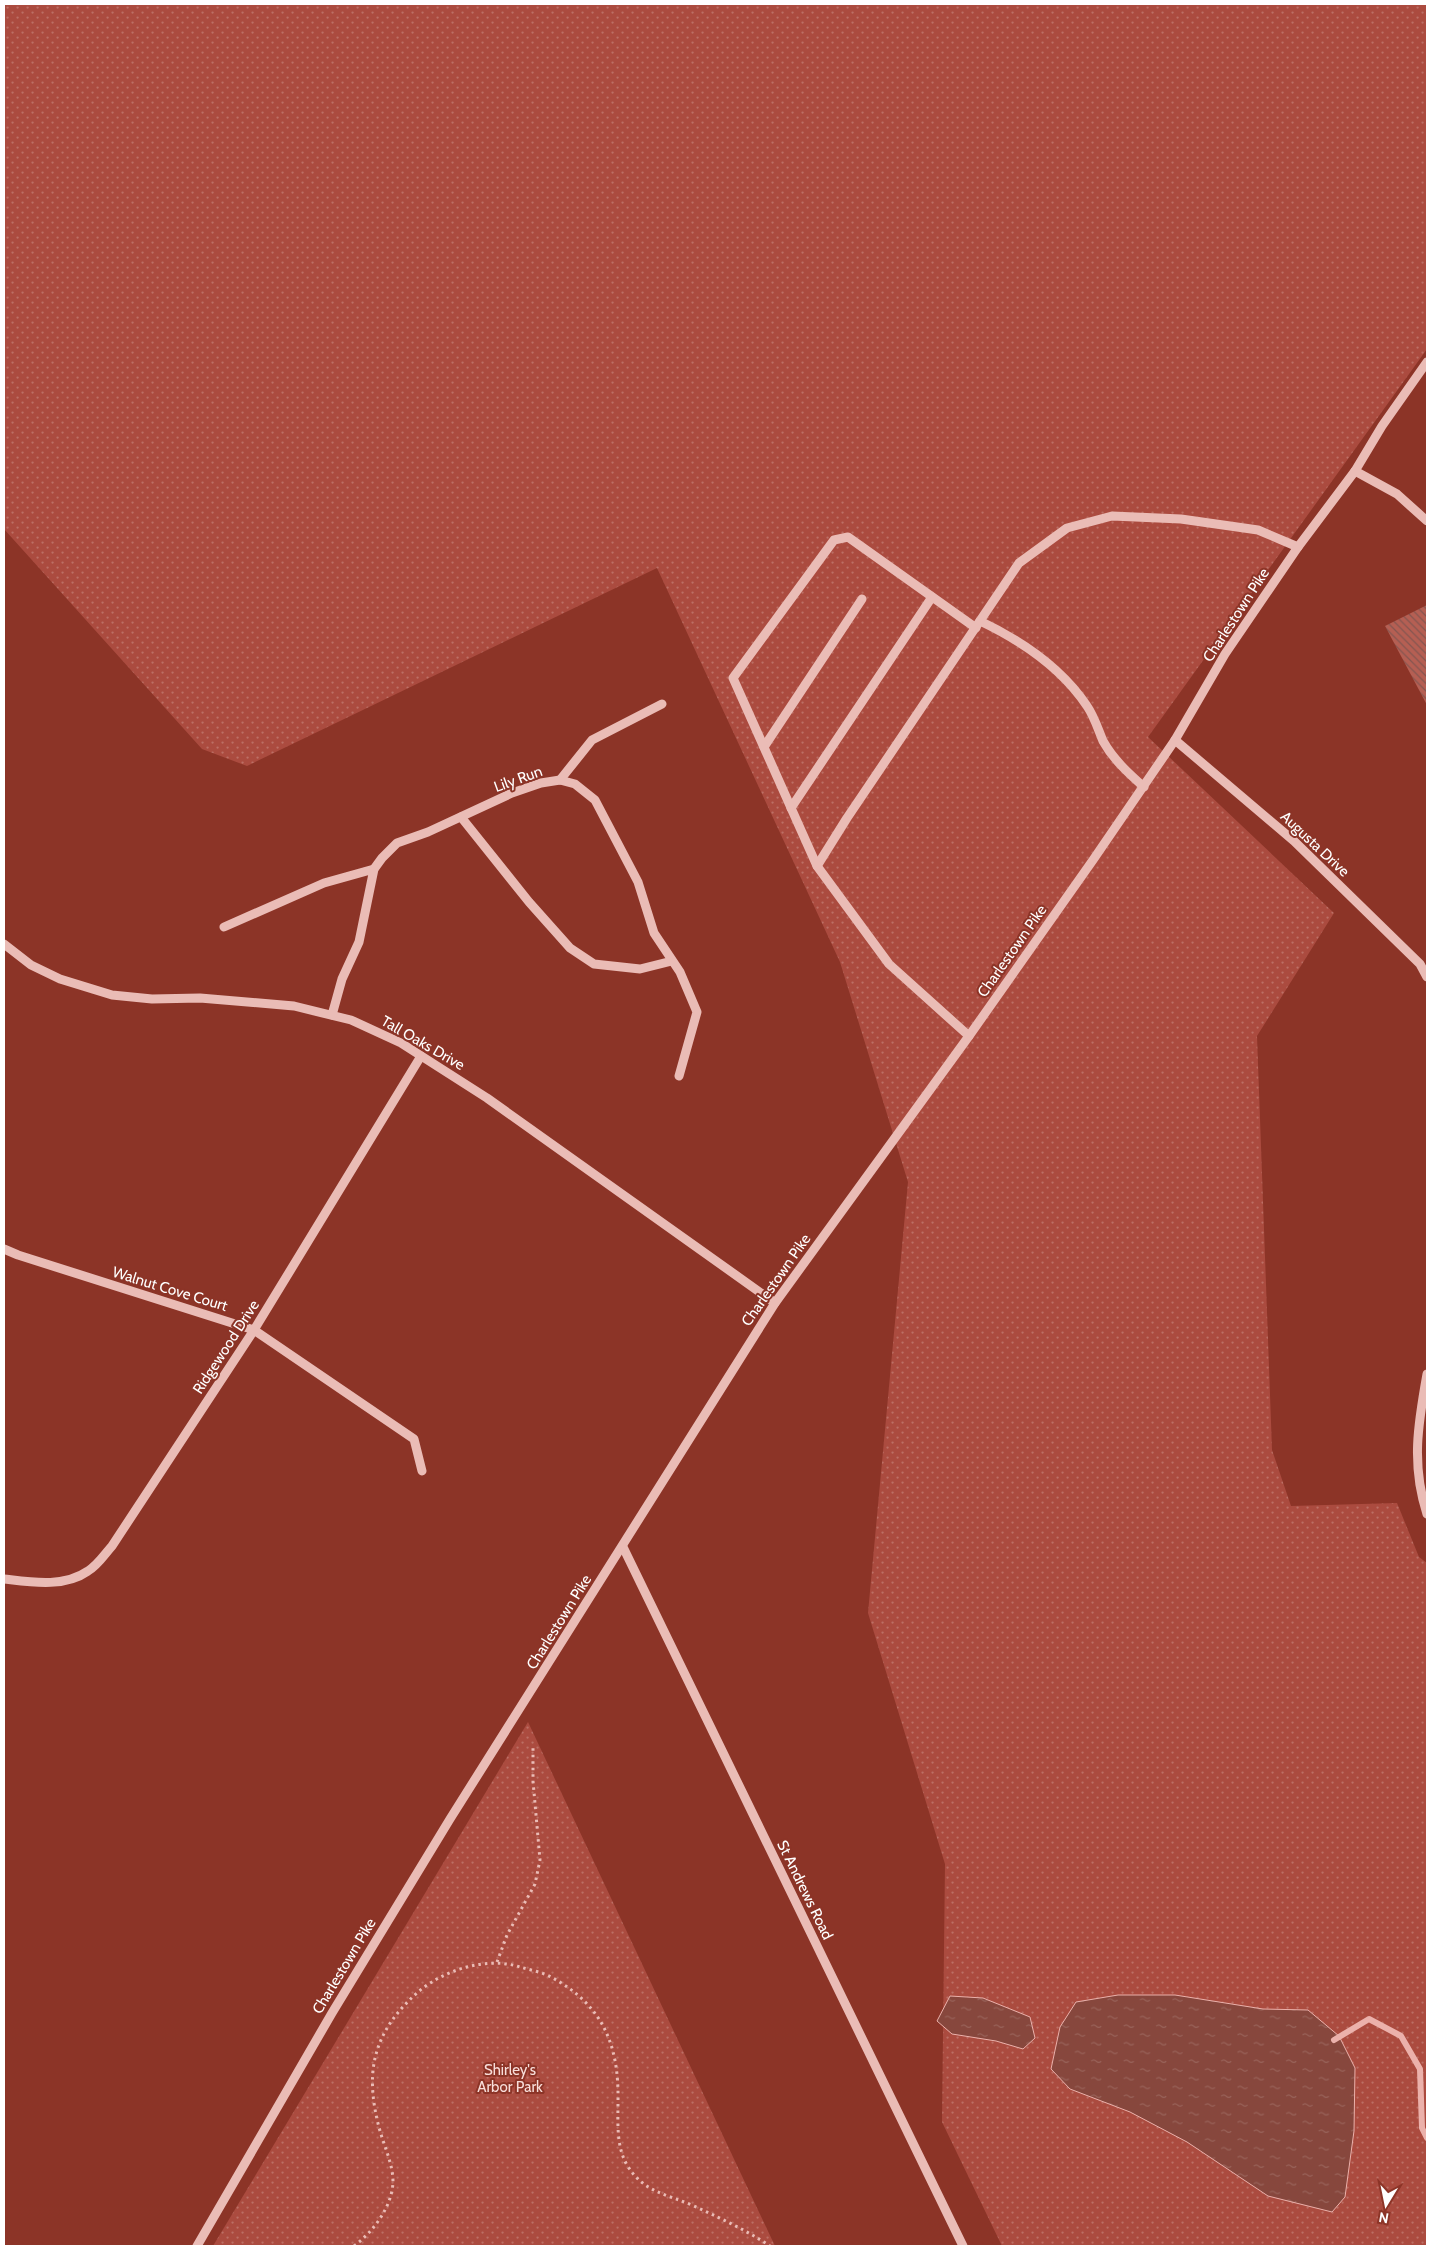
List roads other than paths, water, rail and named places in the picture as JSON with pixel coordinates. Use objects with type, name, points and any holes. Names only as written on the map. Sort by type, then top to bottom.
[{"type":"street","name":"Charlestown Pike","points":[[197,2246],[337,2004],[450,1819],[775,1303],[969,1036],[1144,787],[1175,740],[1226,654],[1298,547],[1355,471],[1382,426],[1427,362]]},
{"type":"street","points":[[1355,471],[1397,494],[1427,521]]},
{"type":"street","points":[[817,866],[1019,563],[1067,528],[1112,516],[1181,519],[1258,530],[1298,547]]},
{"type":"street","points":[[969,1036],[889,964],[817,866],[733,678],[834,540],[848,537],[932,597],[978,625],[1012,636],[1045,661],[1070,683],[1088,708],[1113,756],[1144,787]]},
{"type":"street","points":[[791,808],[932,597]]},
{"type":"street","points":[[764,747],[862,598]]},
{"type":"street","points":[[560,780],[592,740],[662,704]]},
{"type":"street","name":"Augusta Drive","points":[[1175,740],[1294,841],[1420,964],[1427,977]]},
{"type":"street","name":"Lily Run","points":[[332,1015],[342,979],[359,942],[374,869],[397,843],[461,817],[512,793],[541,783],[560,780],[575,784],[595,800],[638,882],[654,933],[680,972],[697,1012],[679,1076]]},
{"type":"street","points":[[461,817],[570,948],[594,964],[640,969],[672,961]]},
{"type":"street","points":[[224,927],[324,884],[374,869]]},
{"type":"street","name":"Tall Oaks Drive","points":[[4,944],[31,965],[60,979],[112,995],[152,999],[200,998],[294,1006],[351,1020],[401,1043],[487,1098],[775,1303]]},
{"type":"street","name":"Ridgewood Drive","points":[[4,1579],[55,1582],[86,1573],[96,1565],[112,1546],[254,1330],[421,1056]]},
{"type":"street","name":"Walnut Cove Court","points":[[4,1249],[254,1330],[414,1439],[422,1471]]},
{"type":"street","points":[[1427,1374],[1419,1415],[1416,1456],[1420,1492],[1427,1514]]},
{"type":"street","name":"St Andrews Road","points":[[623,1547],[963,2246]]},
{"type":"water","points":[[1118,1995],[1175,1995],[1263,2009],[1308,2010],[1339,2036],[1355,2068],[1354,2131],[1345,2197],[1332,2212],[1268,2196],[1187,2142],[1130,2112],[1070,2089],[1051,2069],[1060,2027],[1076,2002]]},
{"type":"water","points":[[950,1996],[983,1998],[1030,2017],[1035,2038],[1023,2049],[996,2041],[952,2034],[937,2021]]},
{"type":"waterway","points":[[1334,2040],[1369,2019],[1401,2036],[1420,2069],[1422,2128],[1427,2138]]},
{"type":"park label","name":"Shirley's Arbor Park","points":[[510,2078]]}]
